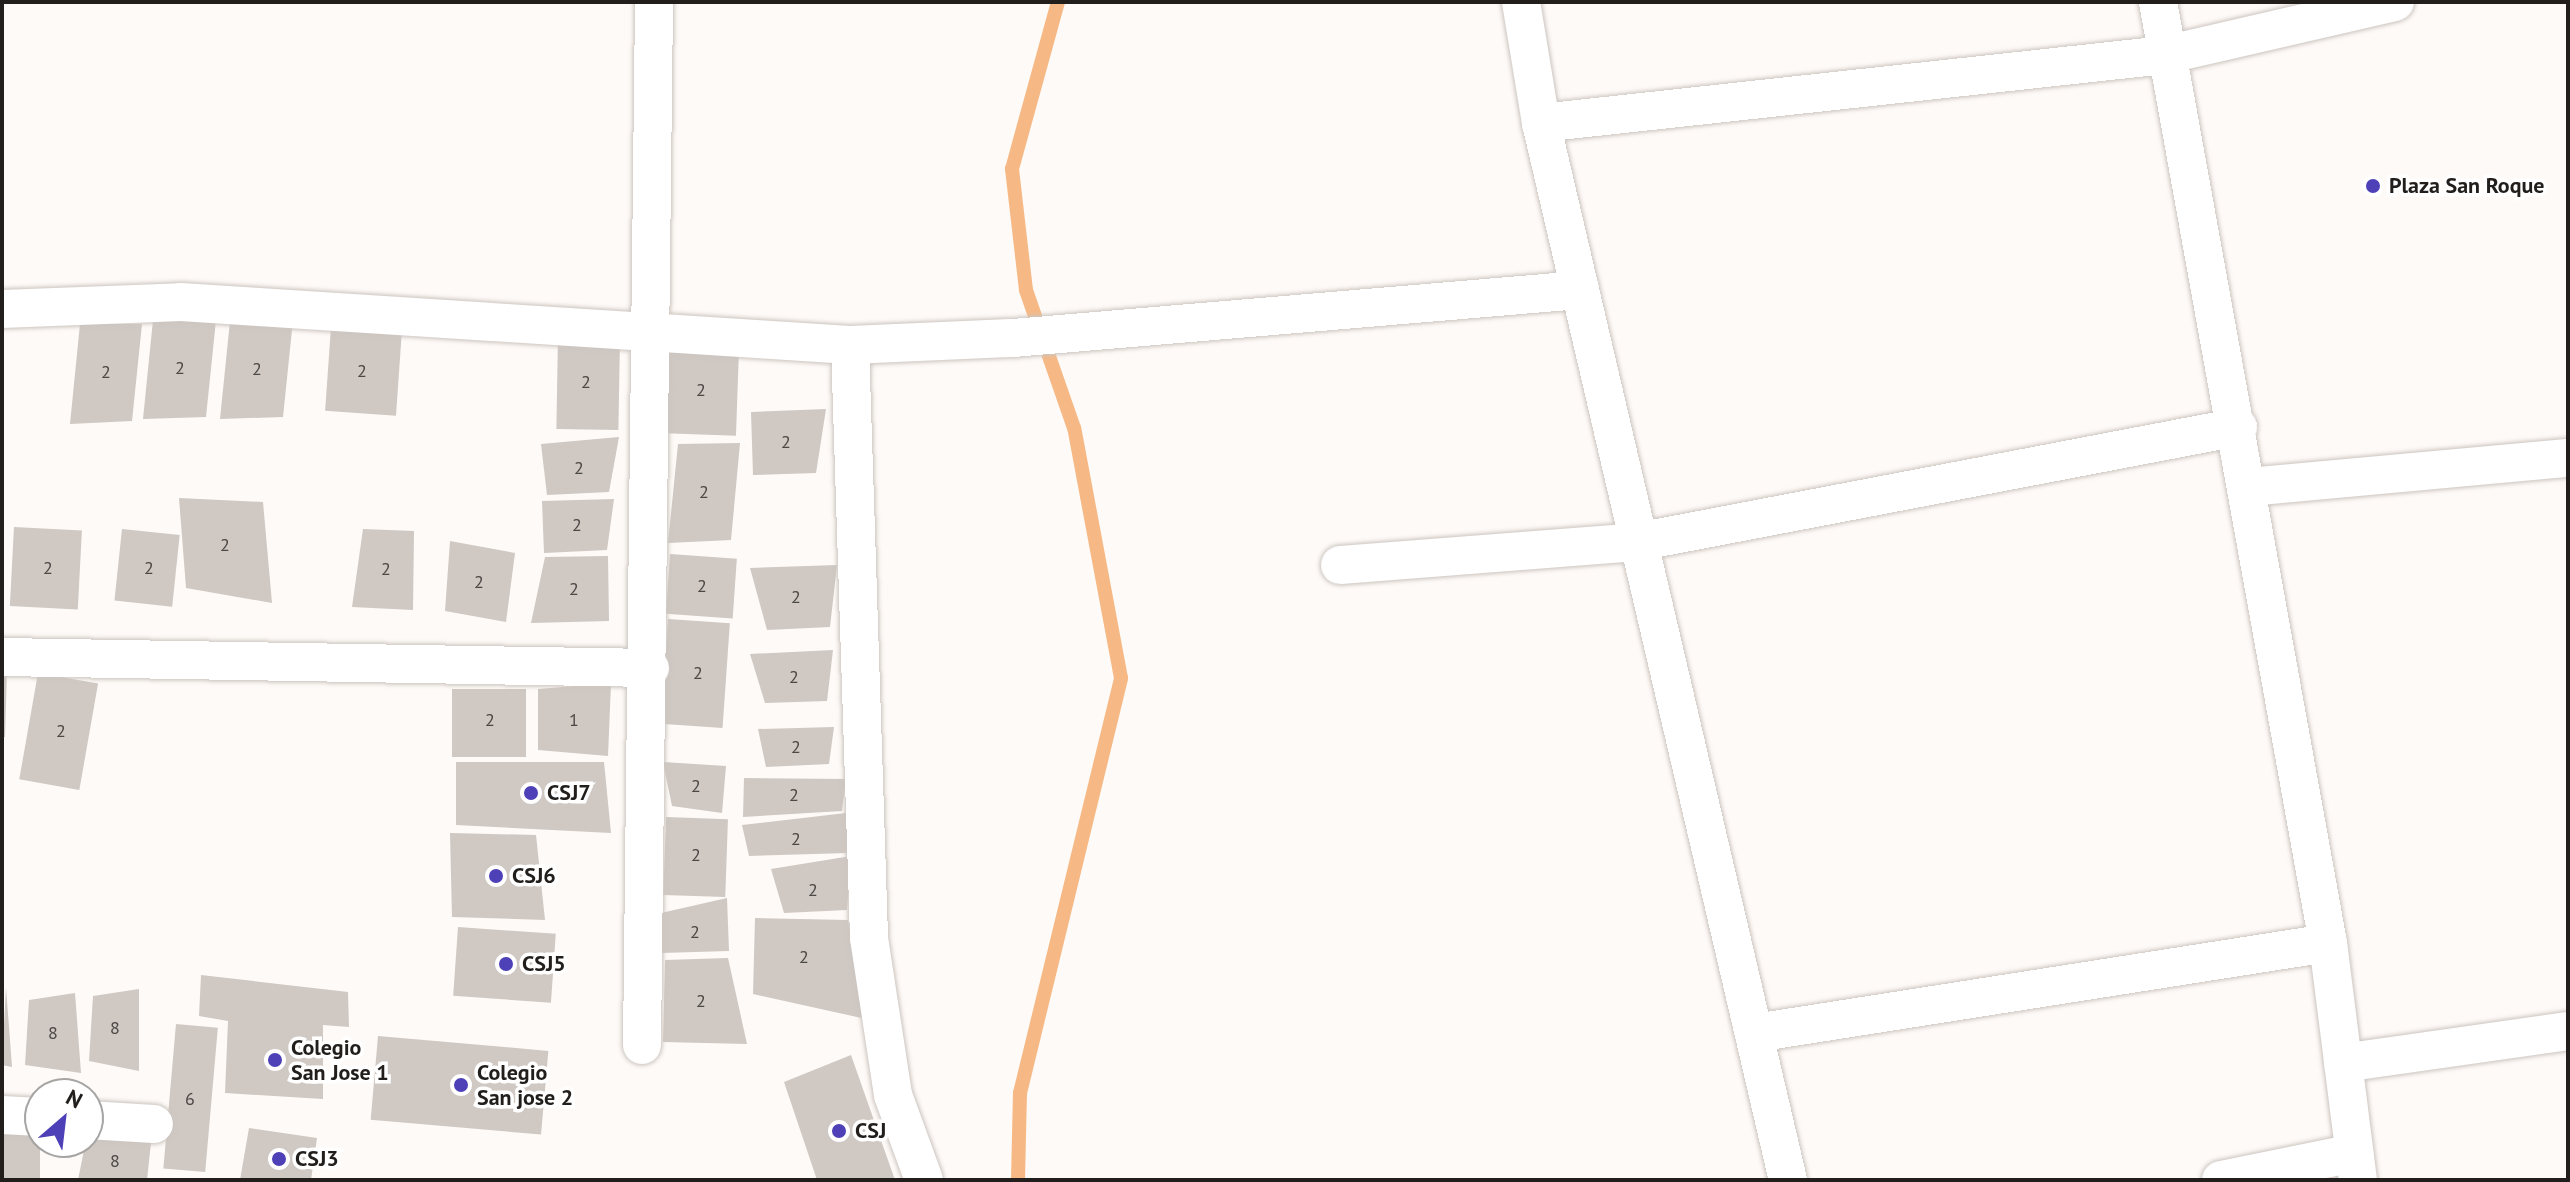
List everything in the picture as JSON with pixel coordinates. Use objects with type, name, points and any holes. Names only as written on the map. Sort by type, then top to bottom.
[{"type":"street","points":[[642,1045],[650,668],[649,330],[654,2]]},
{"type":"street","points":[[1521,2],[1541,123],[1788,1180]]},
{"type":"street","points":[[2158,2],[2165,55],[2238,427],[2328,943],[2356,1167],[2221,1180]]},
{"type":"street","points":[[1541,123],[2165,55],[2395,2]]},
{"type":"street","points":[[2,309],[181,302],[850,345],[1013,338],[1580,290]]},
{"type":"street","points":[[850,345],[869,938],[893,1095],[924,1180]]},
{"type":"street","points":[[1340,565],[1637,542],[2238,427]]},
{"type":"street","points":[[2248,487],[2568,458]]},
{"type":"street","points":[[2,657],[650,668]]},
{"type":"street","points":[[1755,1033],[2328,943]]},
{"type":"street","points":[[2343,1063],[2568,1031]]},
{"type":"street","points":[[2,1115],[24,1116]]},
{"type":"street","points":[[104,1121],[154,1124]]},
{"type":"building","points":[[153,320],[216,320],[206,417],[143,419]]},
{"type":"building","points":[[293,320],[283,417],[220,419],[230,321]]},
{"type":"building","points":[[80,324],[142,324],[132,421],[70,424]]},
{"type":"building","points":[[331,327],[402,332],[396,416],[325,411]]},
{"type":"building","points":[[558,336],[620,337],[618,430],[556,429]]},
{"type":"building","points":[[661,347],[739,350],[736,436],[658,433]]},
{"type":"building","points":[[826,409],[816,473],[753,475],[751,412]]},
{"type":"building","points":[[619,437],[609,492],[547,495],[541,444]]},
{"type":"building","points":[[740,443],[731,540],[668,543],[678,444]]},
{"type":"building","points":[[179,498],[263,502],[272,603],[186,588]]},
{"type":"building","points":[[614,499],[607,550],[544,553],[542,501]]},
{"type":"building","points":[[14,527],[82,531],[78,609],[10,606]]},
{"type":"building","points":[[122,529],[180,535],[172,607],[114,601]]},
{"type":"building","points":[[363,529],[414,531],[413,610],[352,607]]},
{"type":"building","points":[[450,541],[515,553],[506,622],[445,611]]},
{"type":"building","points":[[670,554],[737,559],[733,619],[666,614]]},
{"type":"building","points":[[608,556],[609,621],[531,623],[545,557]]},
{"type":"building","points":[[837,565],[830,627],[767,630],[750,568]]},
{"type":"building","points":[[668,619],[730,623],[723,728],[661,724]]},
{"type":"building","points":[[833,650],[827,701],[765,703],[750,654]]},
{"type":"building","points":[[2,670],[7,670],[5,737],[2,737]]},
{"type":"building","points":[[38,673],[98,684],[79,790],[19,779]]},
{"type":"building","points":[[611,683],[608,756],[538,750],[538,689]]},
{"type":"building","points":[[452,689],[526,689],[526,757],[452,757]]},
{"type":"building","points":[[834,727],[829,764],[766,767],[758,729]]},
{"type":"building","name":"CSJ7","points":[[456,762],[604,762],[611,833],[456,825]]},
{"type":"building","points":[[663,762],[726,766],[722,813],[672,806]]},
{"type":"building","points":[[744,778],[846,779],[842,811],[743,817]]},
{"type":"building","points":[[846,813],[848,853],[749,856],[742,825]]},
{"type":"building","points":[[666,817],[728,819],[725,897],[663,895]]},
{"type":"building","name":"CSJ6","points":[[450,833],[536,835],[545,920],[452,917]]},
{"type":"building","points":[[851,856],[847,910],[784,913],[771,869]]},
{"type":"building","points":[[727,898],[729,951],[661,953],[661,913]]},
{"type":"building","points":[[755,918],[848,920],[866,1019],[753,994]]},
{"type":"building","name":"CSJ5","points":[[458,927],[556,934],[551,1003],[453,996]]},
{"type":"building","points":[[728,958],[747,1044],[663,1042],[665,960]]},
{"type":"building","name":"Colegio San Jose 1","points":[[201,975],[348,992],[349,1027],[323,1025],[323,1099],[225,1093],[228,1021],[199,1016]]},
{"type":"building","points":[[6,987],[12,1067],[2,1065]]},
{"type":"building","points":[[139,989],[139,1071],[89,1061],[93,996]]},
{"type":"building","points":[[75,993],[81,1073],[25,1065],[29,1000]]},
{"type":"building","points":[[176,1024],[218,1028],[205,1172],[163,1168]]},
{"type":"building","name":"Colegio San jose 2","points":[[378,1036],[548,1051],[541,1135],[371,1120]]},
{"type":"building","name":"CSJ","points":[[851,1055],[895,1180],[817,1180],[784,1082]]},
{"type":"building","name":"CSJ3","points":[[249,1128],[317,1138],[311,1180],[240,1180]]},
{"type":"building","points":[[104,1131],[152,1133],[147,1180],[78,1180],[82,1158],[104,1158]]},
{"type":"building","points":[[2,1134],[24,1134],[24,1158],[40,1158],[40,1180],[2,1180]]},
{"type":"waterway","points":[[1018,1180],[1020,1093],[1121,678],[1074,428],[1026,290],[1012,169],[1058,2]]},
{"type":"place","name":"Plaza San Roque","points":[[2373,186]]},
{"type":"place","name":"CSJ7","points":[[531,793]]},
{"type":"place","name":"CSJ6","points":[[496,876]]},
{"type":"place","name":"CSJ5","points":[[506,964]]},
{"type":"place","name":"Colegio San Jose 1","points":[[275,1060]]},
{"type":"place","name":"Colegio San jose 2","points":[[461,1085]]},
{"type":"place","name":"CSJ","points":[[839,1131]]},
{"type":"place","name":"CSJ3","points":[[279,1159]]}]
